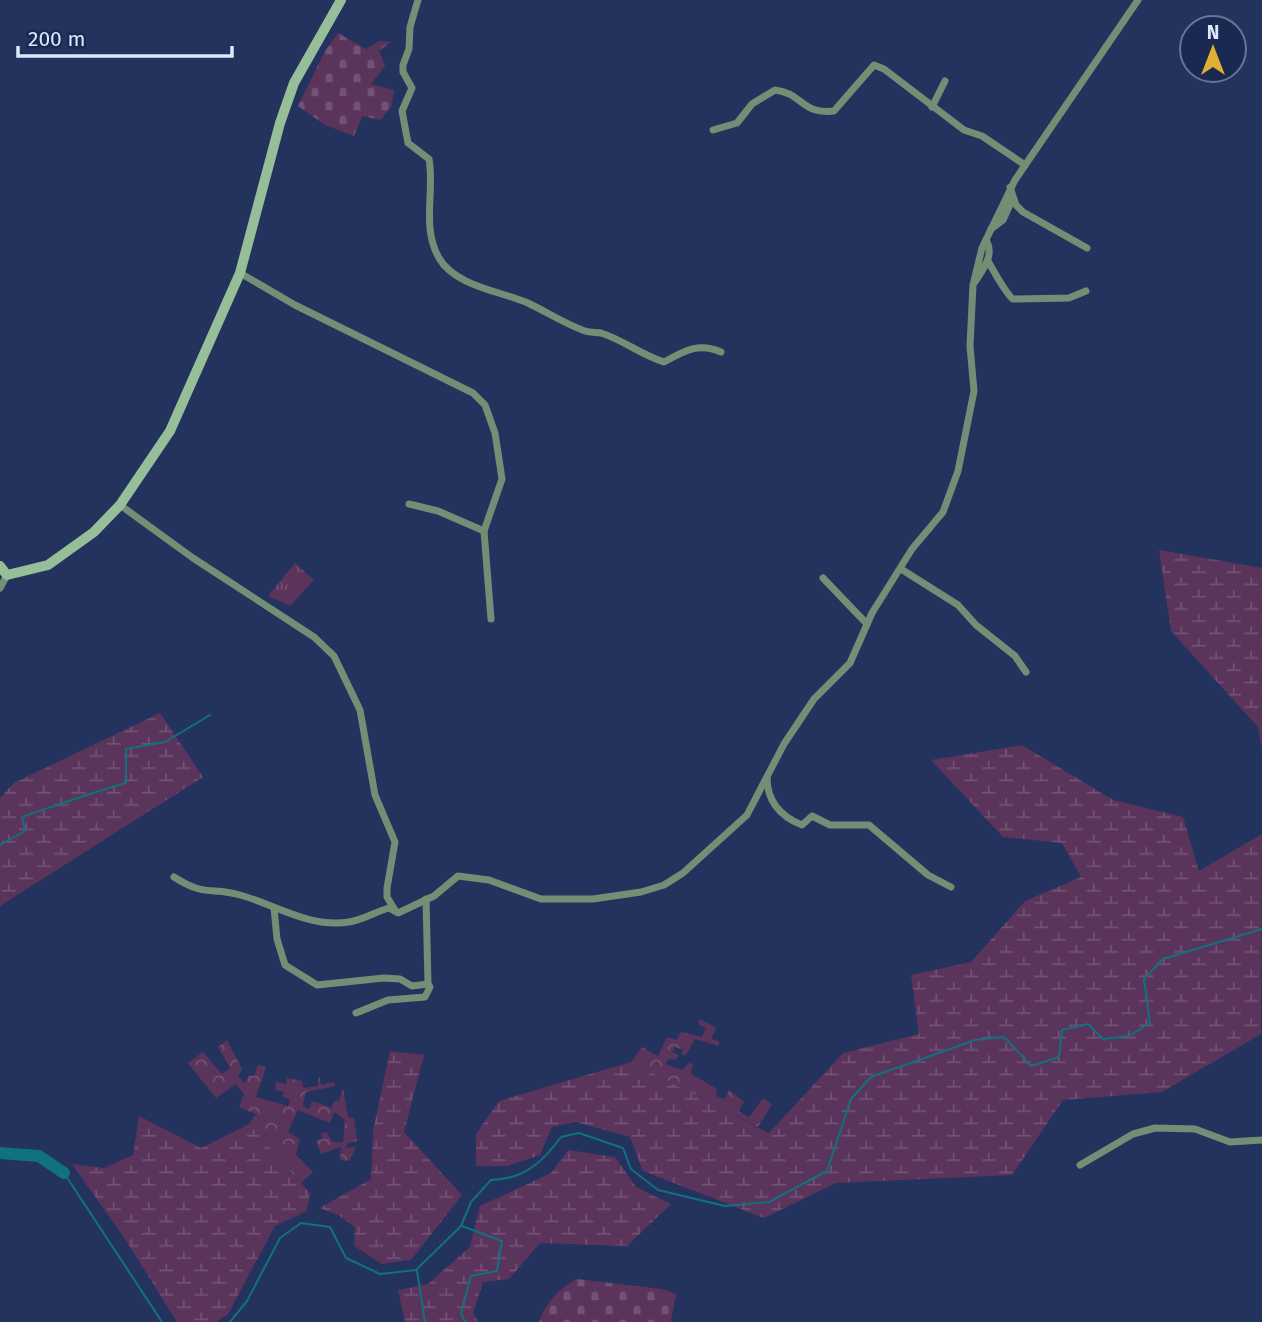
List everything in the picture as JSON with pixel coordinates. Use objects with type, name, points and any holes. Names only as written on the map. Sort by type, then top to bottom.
[{"type":"main road","points":[[3,571],[48,565],[94,531],[120,505],[170,431],[240,273],[280,123],[294,83],[341,0]]},
{"type":"street","points":[[418,0],[410,27],[409,49],[403,65],[412,88],[402,110],[408,143],[429,159],[432,184],[428,212],[433,243],[444,266],[589,333],[601,333],[636,352],[664,362],[695,347],[707,346],[720,352]]},
{"type":"street","points":[[398,913],[426,899],[453,878],[467,876],[489,880],[529,897],[551,900],[593,899],[654,888],[693,866],[743,820],[766,773],[809,706],[850,663],[867,624],[912,549],[943,512],[958,471],[974,391],[970,346],[973,285],[976,267],[986,240],[1010,187],[1138,0]]},
{"type":"street","points":[[713,130],[737,123],[752,104],[775,90],[789,93],[813,111],[834,111],[874,65],[964,130],[982,136],[1025,166]]},
{"type":"street","points":[[932,107],[945,81]]},
{"type":"street","points":[[1010,187],[1013,198],[1023,212],[1087,248]]},
{"type":"street","points":[[990,230],[1003,220],[1013,198]]},
{"type":"street","points":[[973,285],[988,261],[990,245],[986,240]]},
{"type":"street","points":[[988,261],[1001,278],[1006,294],[1013,299],[1069,298],[1086,291]]},
{"type":"street","points":[[240,273],[295,305],[460,386],[485,405],[495,433],[502,479],[484,531],[491,619]]},
{"type":"street","points":[[409,504],[438,511],[484,531]]},
{"type":"street","points":[[120,505],[193,558],[314,637],[334,656],[360,710],[370,778],[395,842],[387,897],[398,913]]},
{"type":"street","points":[[901,569],[958,605],[976,625],[1014,656],[1026,673]]},
{"type":"street","points":[[0,588],[3,571]]},
{"type":"street","points":[[823,578],[867,624]]},
{"type":"street","points":[[766,773],[770,800],[792,821],[802,825],[812,817],[830,825],[869,825],[928,875],[951,887]]},
{"type":"street","points":[[174,877],[200,891],[239,894],[317,921],[336,923],[357,920],[389,908],[398,913]]},
{"type":"street","points":[[356,1013],[388,1000],[425,997],[430,987],[426,899]]},
{"type":"street","points":[[274,908],[277,939],[285,965],[317,985],[384,978],[400,979],[412,986],[428,984]]},
{"type":"street","points":[[1080,1165],[1133,1134],[1155,1128],[1195,1129],[1230,1142],[1262,1140]]},
{"type":"green space","points":[[338,33],[366,49],[379,41],[391,42],[379,51],[385,66],[371,84],[394,90],[392,105],[381,120],[362,116],[354,136],[325,125],[298,106],[325,51]]},
{"type":"green space","points":[[1159,550],[1262,568],[1262,749],[1258,727],[1171,631]]},
{"type":"green space","points":[[295,563],[314,580],[290,606],[268,596]]},
{"type":"green space","points":[[160,713],[203,777],[0,906],[0,798],[14,783]]},
{"type":"green space","points":[[1022,745],[1113,800],[1183,817],[1199,871],[1262,834],[1261,1034],[1162,1092],[1063,1100],[1012,1175],[836,1183],[764,1218],[643,1171],[630,1137],[576,1122],[552,1127],[540,1155],[507,1166],[476,1166],[476,1134],[499,1101],[631,1062],[769,1133],[843,1053],[919,1034],[911,975],[971,962],[1025,901],[1081,877],[1062,843],[1003,837],[931,760]]},
{"type":"green space","points":[[700,1019],[716,1028],[711,1039],[719,1041],[719,1046],[695,1039],[686,1055],[681,1055],[683,1050],[675,1047],[672,1052],[679,1055],[665,1064],[682,1070],[689,1063],[693,1064],[691,1074],[717,1089],[716,1096],[725,1099],[729,1090],[744,1102],[738,1111],[749,1117],[763,1098],[772,1104],[758,1127],[631,1062],[642,1047],[658,1056],[667,1037],[676,1040],[681,1032],[702,1037],[706,1028],[698,1024]]},
{"type":"green space","points":[[227,1040],[242,1069],[238,1077],[245,1083],[249,1075],[254,1076],[258,1065],[266,1067],[256,1097],[288,1106],[290,1100],[282,1096],[284,1092],[275,1090],[276,1082],[286,1084],[287,1078],[302,1081],[303,1088],[318,1086],[319,1075],[321,1085],[334,1082],[335,1086],[306,1092],[303,1106],[309,1109],[312,1101],[332,1108],[334,1101],[339,1101],[343,1088],[348,1117],[354,1118],[357,1141],[348,1143],[346,1148],[356,1147],[349,1161],[340,1160],[341,1147],[321,1154],[316,1140],[323,1139],[321,1133],[327,1132],[332,1142],[343,1142],[345,1120],[334,1112],[330,1123],[298,1110],[288,1132],[300,1139],[296,1155],[313,1172],[301,1183],[249,1124],[256,1114],[239,1107],[244,1094],[236,1084],[216,1098],[188,1063],[203,1052],[222,1074],[230,1068],[218,1047]]},
{"type":"green space","points":[[390,1051],[424,1055],[404,1132],[462,1195],[411,1260],[382,1264],[354,1246],[355,1227],[338,1215],[320,1208],[371,1179],[373,1131]]},
{"type":"green space","points":[[139,1116],[201,1148],[249,1124],[310,1193],[307,1211],[275,1226],[228,1314],[216,1322],[177,1322],[125,1239],[72,1164],[104,1168],[133,1155]]},
{"type":"green space","points":[[568,1150],[615,1157],[636,1187],[671,1204],[627,1246],[540,1243],[509,1279],[483,1282],[473,1313],[478,1322],[405,1322],[398,1290],[428,1284],[470,1247],[480,1206],[551,1173]]},
{"type":"green space","points":[[576,1279],[662,1289],[676,1294],[671,1322],[539,1322],[553,1297]]},
{"type":"waterway","points":[[0,845],[25,831],[22,817],[126,783],[126,749],[165,742],[210,715]]},
{"type":"waterway","points":[[230,1322],[247,1301],[280,1238],[301,1223],[330,1227],[346,1258],[380,1274],[416,1270],[461,1226],[471,1202],[491,1180],[523,1173],[547,1155],[561,1137],[579,1133],[623,1148],[631,1169],[658,1190],[725,1206],[769,1202],[827,1171],[851,1099],[871,1077],[975,1040],[1004,1037],[1031,1066],[1059,1057],[1062,1030],[1088,1024],[1103,1039],[1129,1036],[1150,1023],[1144,979],[1163,959],[1262,929]]},
{"type":"waterway","points":[[0,1153],[39,1156],[64,1173]]},
{"type":"waterway","points":[[64,1173],[162,1322]]},
{"type":"waterway","points":[[462,1226],[502,1241],[497,1271],[471,1276],[461,1313],[465,1322]]},
{"type":"waterway","points":[[417,1271],[425,1322]]}]
